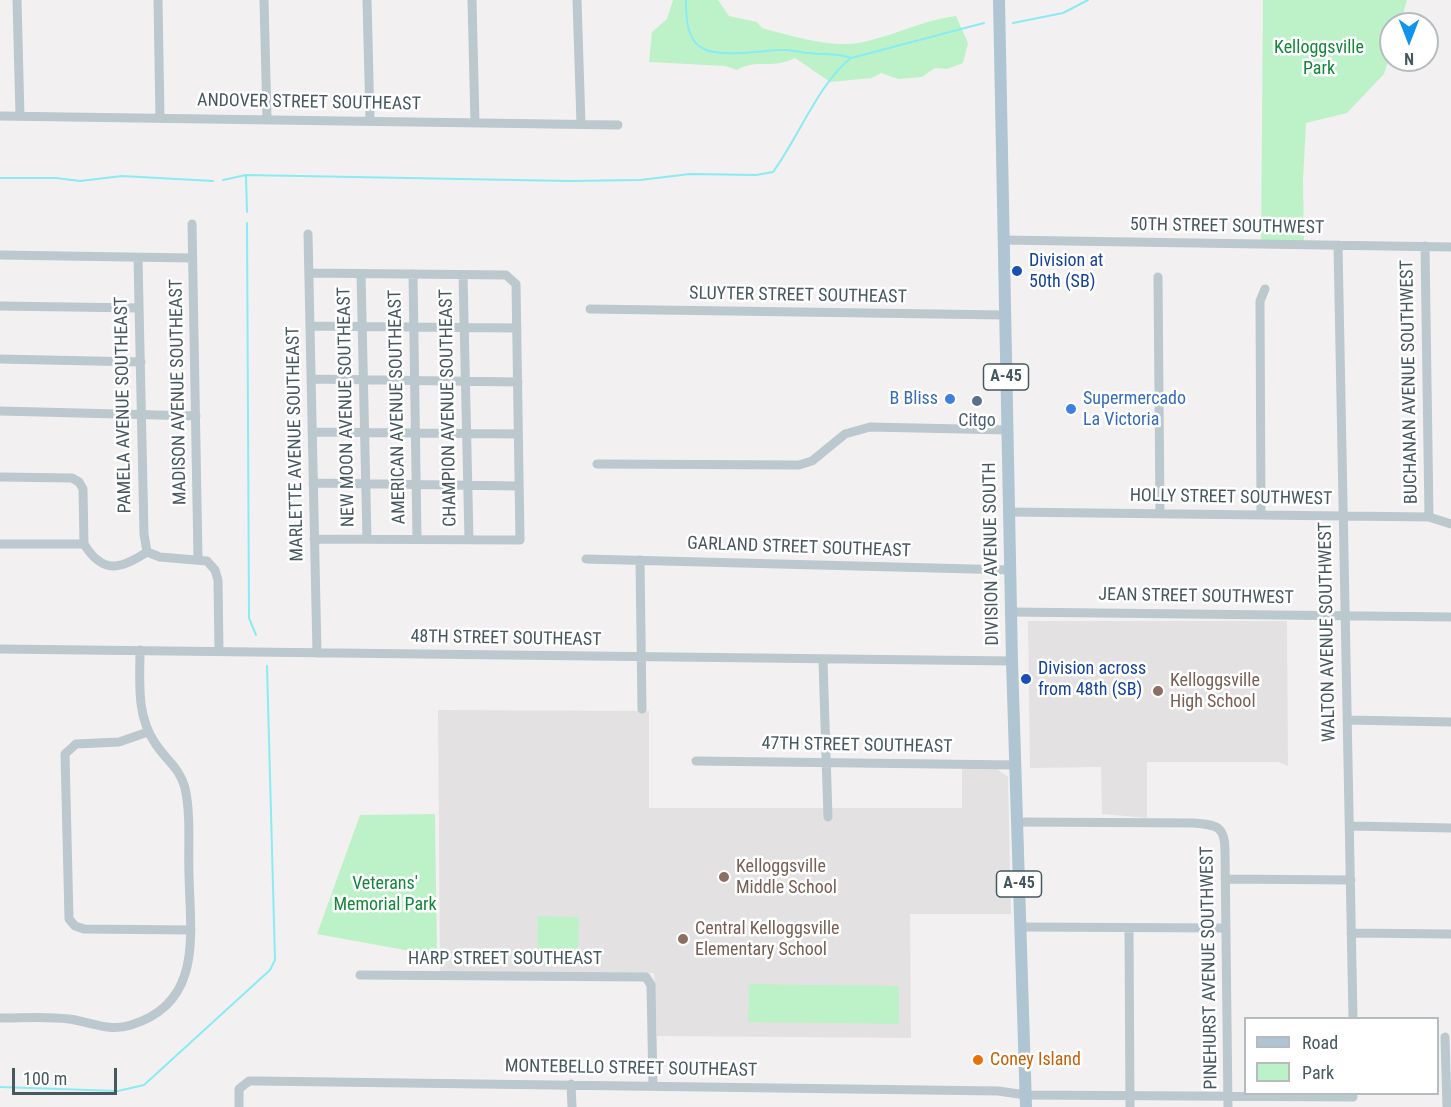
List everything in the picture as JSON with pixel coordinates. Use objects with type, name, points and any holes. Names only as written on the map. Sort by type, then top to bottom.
[{"type":"main road","name":"DIVISION AVENUE SOUTH","points":[[999,0],[1012,661],[1026,1101]]},
{"type":"street","points":[[17,0],[20,116]]},
{"type":"street","points":[[158,0],[160,118]]},
{"type":"street","points":[[264,0],[267,119]]},
{"type":"street","points":[[367,0],[370,120]]},
{"type":"street","points":[[472,0],[475,123]]},
{"type":"street","points":[[577,0],[581,124]]},
{"type":"street","name":"ANDOVER STREET SOUTHEAST","points":[[0,116],[618,125]]},
{"type":"street","name":"MADISON AVENUE SOUTHEAST","points":[[192,224],[198,558]]},
{"type":"street","name":"MARLETTE AVENUE SOUTHEAST","points":[[308,234],[317,653]]},
{"type":"street","name":"50TH STREET SOUTHWEST","points":[[1003,240],[1451,247]]},
{"type":"street","name":"WALTON AVENUE SOUTHWEST","points":[[1338,245],[1353,1017]]},
{"type":"street","name":"BUCHANAN AVENUE SOUTHWEST","points":[[1425,246],[1429,517]]},
{"type":"street","points":[[0,255],[192,258]]},
{"type":"street","name":"PAMELA AVENUE SOUTHEAST","points":[[138,258],[144,534],[147,552]]},
{"type":"street","points":[[309,273],[506,276],[516,284],[517,328],[520,540],[314,539]]},
{"type":"street","name":"NEW MOON AVENUE SOUTHEAST","points":[[361,274],[367,539]]},
{"type":"street","name":"AMERICAN AVENUE SOUTHEAST","points":[[413,274],[417,539]]},
{"type":"street","name":"CHAMPION AVENUE SOUTHEAST","points":[[463,275],[468,539]]},
{"type":"street","points":[[1158,277],[1160,514]]},
{"type":"street","points":[[1261,515],[1260,301],[1265,289]]},
{"type":"street","points":[[0,306],[139,308]]},
{"type":"street","name":"SLUYTER STREET SOUTHEAST","points":[[590,309],[1005,315]]},
{"type":"street","points":[[310,326],[517,328]]},
{"type":"street","points":[[0,359],[141,362]]},
{"type":"street","points":[[311,379],[518,382]]},
{"type":"street","points":[[0,411],[196,416]]},
{"type":"street","points":[[597,464],[799,465],[812,461],[845,434],[870,427],[1008,430]]},
{"type":"street","points":[[312,432],[518,434]]},
{"type":"street","points":[[0,477],[72,478],[79,482],[83,489],[84,544],[92,557],[103,564],[123,565],[147,552],[160,557],[198,558],[212,565],[218,580],[219,651]]},
{"type":"street","points":[[313,483],[519,486]]},
{"type":"street","name":"HOLLY STREET SOUTHWEST","points":[[1009,512],[1429,517],[1451,524]]},
{"type":"street","points":[[0,544],[84,544]]},
{"type":"street","name":"GARLAND STREET SOUTHEAST","points":[[586,559],[1011,570]]},
{"type":"street","points":[[640,560],[642,709]]},
{"type":"street","name":"JEAN STREET SOUTHWEST","points":[[1012,612],[1451,617]]},
{"type":"street","name":"48TH STREET SOUTHEAST","points":[[0,649],[824,661],[1012,661]]},
{"type":"street","points":[[0,1018],[69,1019],[114,1028],[130,1025],[153,1016],[173,999],[188,970],[190,930],[185,790],[176,767],[160,751],[148,732],[141,707],[140,650]]},
{"type":"street","points":[[824,661],[828,817]]},
{"type":"street","points":[[1347,720],[1451,722]]},
{"type":"street","points":[[148,732],[119,742],[76,744],[65,754],[69,916],[75,926],[90,929],[190,930]]},
{"type":"street","name":"47TH STREET SOUTHEAST","points":[[696,761],[1016,765]]},
{"type":"street","name":"PINEHURST AVENUE SOUTHWEST","points":[[1017,822],[1194,823],[1210,824],[1221,830],[1225,836],[1224,928],[1228,1102]]},
{"type":"street","points":[[1351,826],[1451,828]]},
{"type":"street","points":[[1225,879],[1351,880]]},
{"type":"street","points":[[1020,927],[1224,928]]},
{"type":"street","points":[[1129,928],[1130,1107]]},
{"type":"street","points":[[1351,933],[1451,934]]},
{"type":"street","name":"HARP STREET SOUTHEAST","points":[[360,975],[648,978],[651,985],[653,1086]]},
{"type":"street","points":[[1445,1038],[1447,1107]]},
{"type":"street","name":"MONTEBELLO STREET SOUTHEAST","points":[[239,1107],[238,1089],[249,1081],[998,1092],[1026,1101],[1130,1095],[1228,1102],[1353,1095]]},
{"type":"street","points":[[571,1084],[572,1107]]},
{"type":"street","points":[[1353,1095],[1354,1107]]},
{"type":"shaded area","name":"Kelloggsville High School","points":[[1028,621],[1287,621],[1288,766],[1278,762],[1147,762],[1147,818],[1102,814],[1101,767],[1030,768]]},
{"type":"shaded area","name":"Kelloggsville Middle School","points":[[438,710],[649,711],[649,808],[962,808],[962,769],[997,769],[1008,777],[1011,914],[910,914],[911,1038],[657,1036],[654,973],[440,972]]},
{"type":"green space","points":[[673,0],[718,0],[729,16],[757,22],[762,28],[784,34],[835,44],[871,40],[931,21],[956,16],[968,43],[963,63],[947,69],[935,68],[922,77],[898,79],[881,73],[872,78],[830,82],[795,58],[778,63],[751,65],[737,70],[725,66],[649,62],[652,32],[667,19]]},
{"type":"green space","name":"Kelloggsville Park","points":[[1263,0],[1407,0],[1404,12],[1379,12],[1379,72],[1385,72],[1384,74],[1347,113],[1306,123],[1303,180],[1304,244],[1261,243]]},
{"type":"green space","name":"Veterans' Memorial Park","points":[[435,814],[437,956],[317,934],[360,815]]},
{"type":"green space","points":[[538,916],[579,917],[578,963],[554,962],[553,966],[537,966]]},
{"type":"green space","points":[[749,984],[899,986],[899,1024],[748,1022]]},
{"type":"waterway","points":[[686,0],[690,34],[698,45],[712,52],[789,50],[851,58]]},
{"type":"waterway","points":[[1013,23],[1063,13],[1088,0]]},
{"type":"waterway","points":[[223,180],[246,175],[569,181],[640,180],[690,174],[756,175],[773,172],[829,81],[851,58],[984,23]]},
{"type":"waterway","points":[[0,178],[56,178],[80,181],[122,176],[213,181]]},
{"type":"waterway","points":[[246,176],[247,212]]},
{"type":"waterway","points":[[247,223],[249,618],[256,635]]},
{"type":"waterway","points":[[0,1087],[118,1091],[144,1085],[270,970],[275,960],[267,666]]},
{"type":"place","name":"Division at 50th (SB)","points":[[1017,271]]},
{"type":"place","name":"B Bliss","points":[[950,399]]},
{"type":"place","name":"Citgo","points":[[977,401]]},
{"type":"place","name":"Supermercado La Victoria","points":[[1071,409]]},
{"type":"place","name":"Division across from 48th (SB)","points":[[1026,679]]},
{"type":"place","name":"Kelloggsville High School","points":[[1158,691]]},
{"type":"place","name":"Kelloggsville Middle School","points":[[724,877]]},
{"type":"place","name":"Central Kelloggsville Elementary School","points":[[683,939]]},
{"type":"place","name":"Coney Island","points":[[978,1060]]}]
